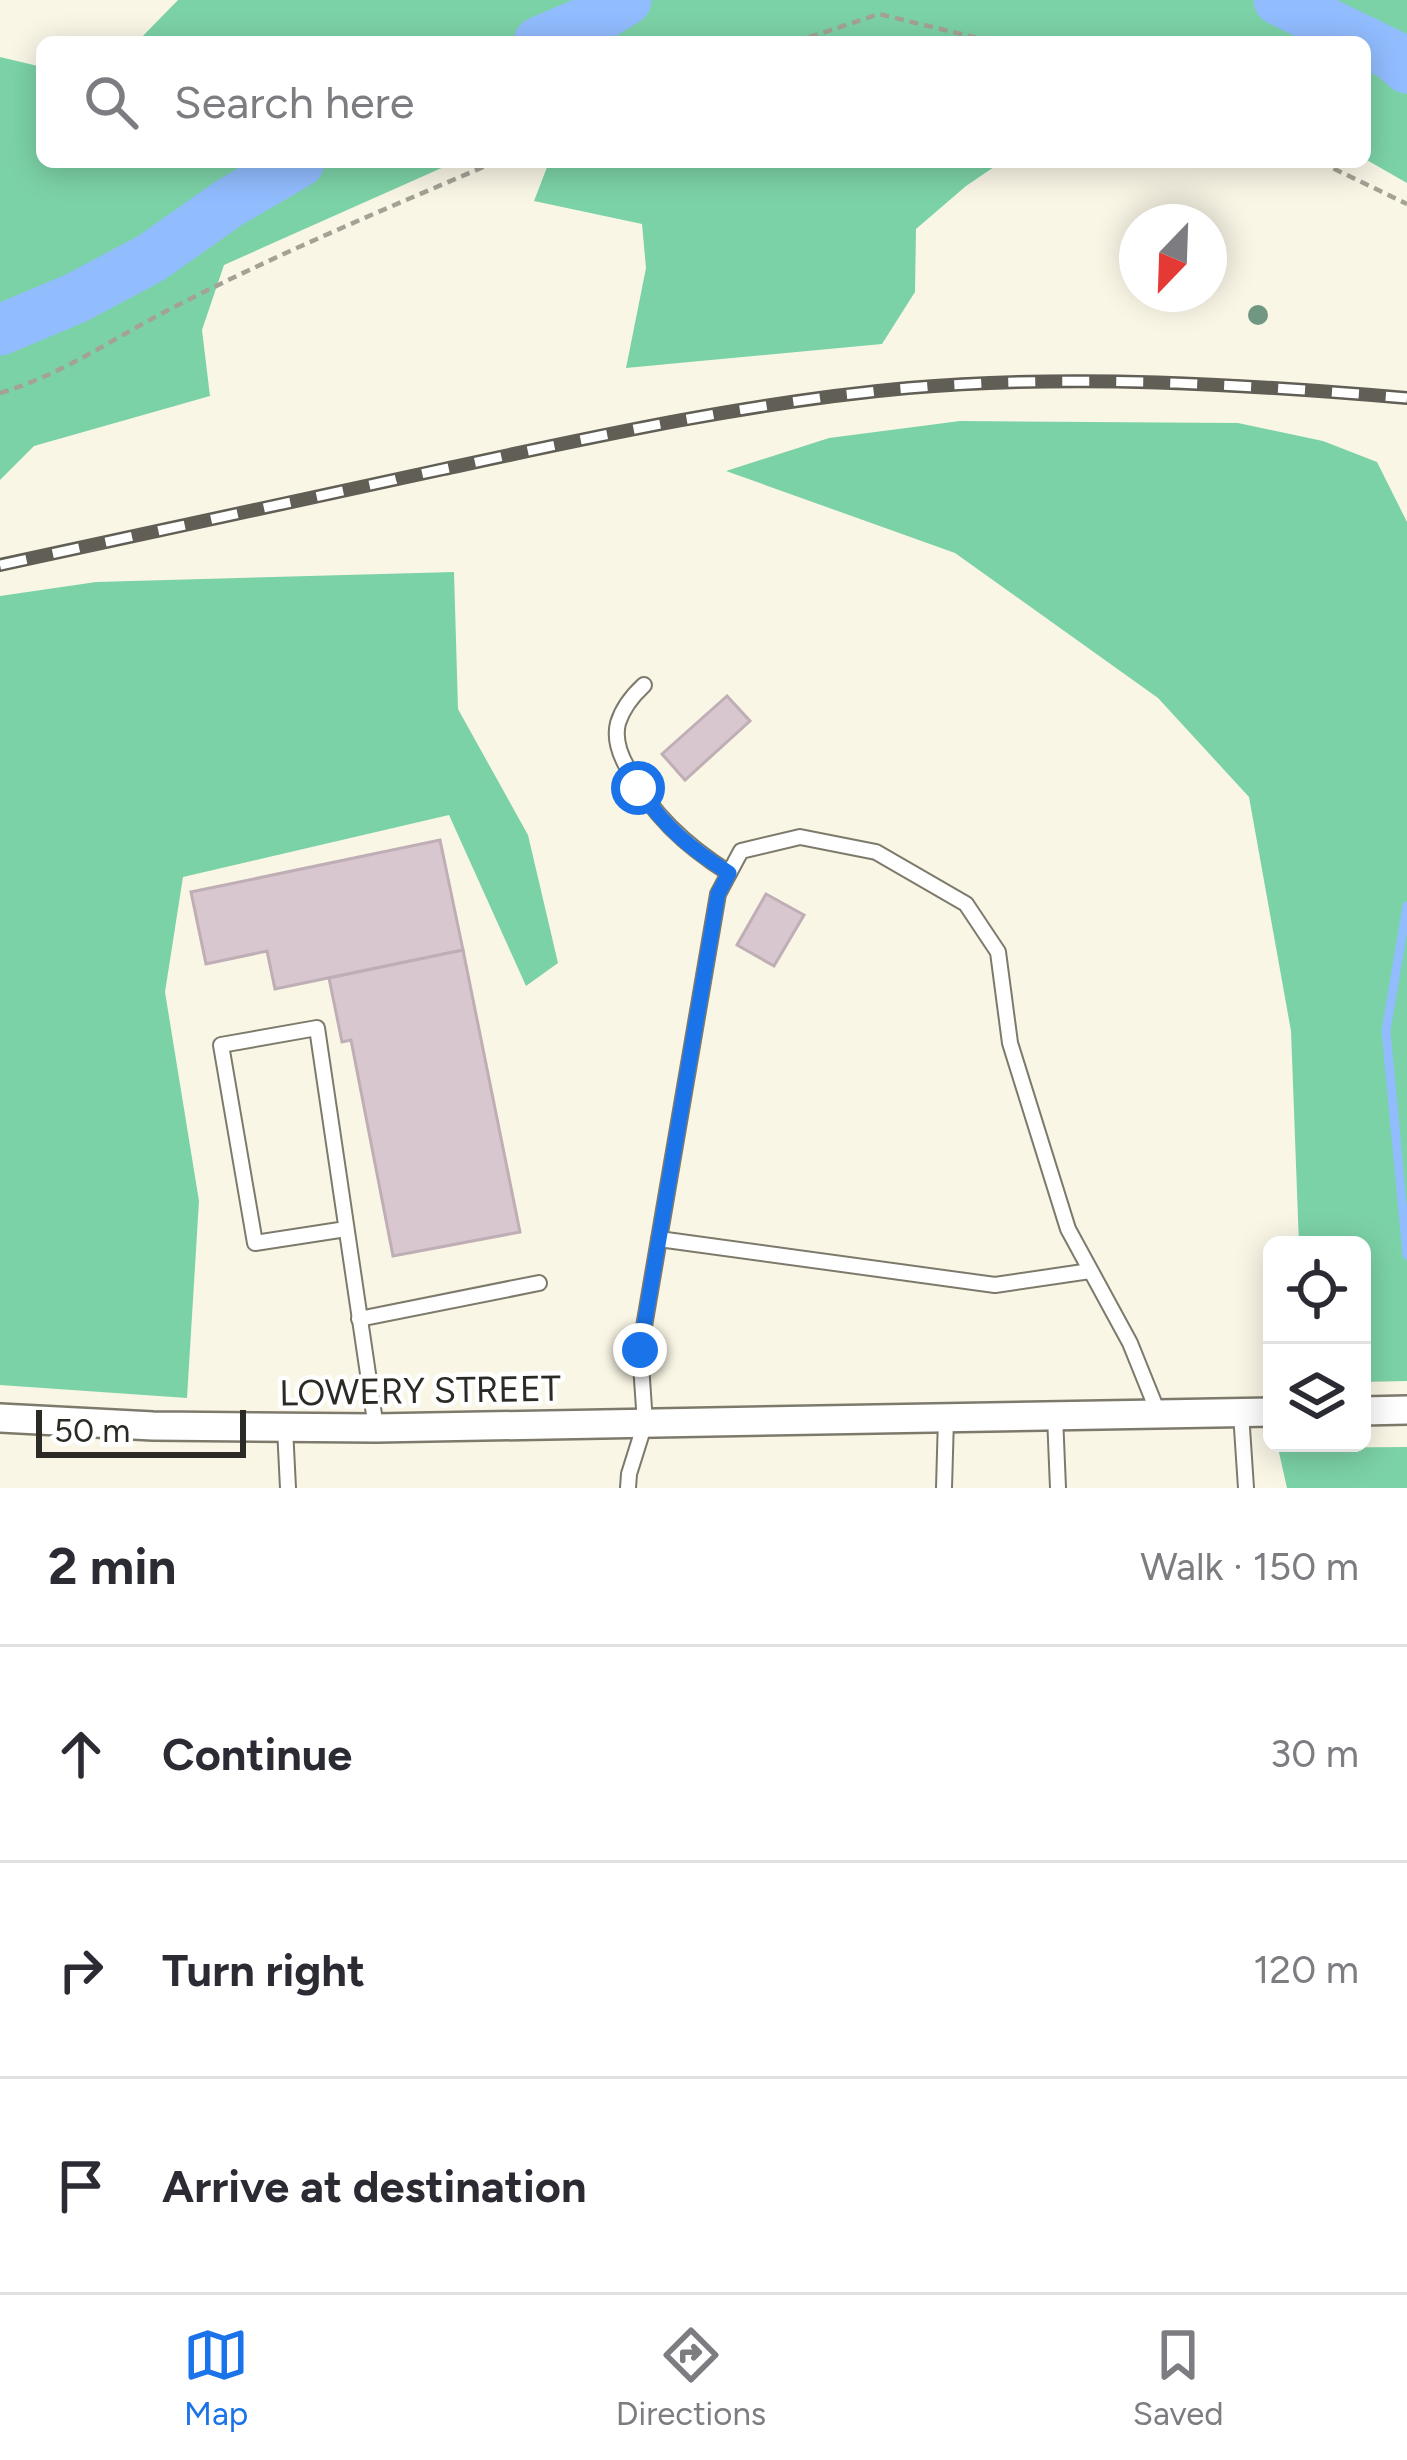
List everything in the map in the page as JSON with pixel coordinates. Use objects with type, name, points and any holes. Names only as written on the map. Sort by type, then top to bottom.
[{"type":"street","points":[[1371,1411],[1407,1410]]},
{"type":"street","name":"LOWERY STREET","points":[[0,1418],[153,1426],[376,1428],[1263,1412]]},
{"type":"lane","points":[[644,685],[629,699],[617,726],[618,750],[660,820],[729,873]]},
{"type":"lane","points":[[628,1488],[645,1423],[640,1350],[718,894],[741,850],[800,837],[876,852],[966,904],[998,952],[1010,1043],[1068,1229],[1130,1343],[1160,1415]]},
{"type":"lane","points":[[346,1229],[255,1243],[221,1046],[317,1028],[376,1428]]},
{"type":"lane","points":[[659,1239],[995,1286],[1090,1271]]},
{"type":"lane","points":[[359,1319],[539,1283]]},
{"type":"lane","points":[[1240,1413],[1246,1488]]},
{"type":"lane","points":[[1055,1416],[1058,1488]]},
{"type":"lane","points":[[944,1488],[946,1418]]},
{"type":"lane","points":[[285,1428],[288,1488]]},
{"type":"path","points":[[813,36],[879,14],[969,36]]},
{"type":"path","points":[[0,393],[34,383],[221,284],[481,168]]},
{"type":"path","points":[[1333,168],[1407,203]]},
{"type":"green space","points":[[178,0],[1407,0],[1407,183],[1371,162],[1371,36],[143,36]]},
{"type":"green space","points":[[0,57],[36,66],[36,168],[442,168],[224,265],[202,330],[210,396],[34,446],[0,480]]},
{"type":"green space","points":[[547,168],[993,168],[916,229],[915,292],[882,344],[626,368],[646,268],[642,224],[534,201]]},
{"type":"green space","points":[[960,421],[1238,423],[1323,441],[1377,462],[1407,522],[1407,1381],[1371,1382],[1371,1236],[1299,1236],[1291,1031],[1249,797],[1158,698],[955,553],[726,471],[829,438]]},
{"type":"green space","points":[[454,572],[458,709],[528,835],[558,963],[526,986],[449,815],[183,877],[165,992],[199,1201],[187,1398],[0,1385],[0,596],[96,582]]},
{"type":"green space","points":[[1371,1447],[1407,1447],[1407,1488],[1287,1488],[1279,1452],[1371,1452]]},
{"type":"building","points":[[727,696],[750,721],[685,780],[662,754]]},
{"type":"building","points":[[440,840],[463,950],[275,989],[267,951],[206,964],[191,892]]},
{"type":"building","points":[[766,894],[804,915],[774,966],[737,945]]},
{"type":"building","points":[[463,950],[520,1232],[393,1256],[351,1040],[342,1042],[329,978]]},
{"type":"waterway","points":[[553,36],[626,0]]},
{"type":"waterway","points":[[1279,0],[1353,36]]},
{"type":"waterway","points":[[1371,45],[1407,68]]},
{"type":"waterway","points":[[0,330],[76,298],[151,258],[289,168]]},
{"type":"waterway","points":[[1407,906],[1386,1031],[1407,1255]]},
{"type":"railway","points":[[0,565],[617,433],[850,394],[971,384],[1096,381],[1407,398]]},
{"type":"route","points":[[638,788],[660,820],[729,873],[718,894],[640,1350]]}]
